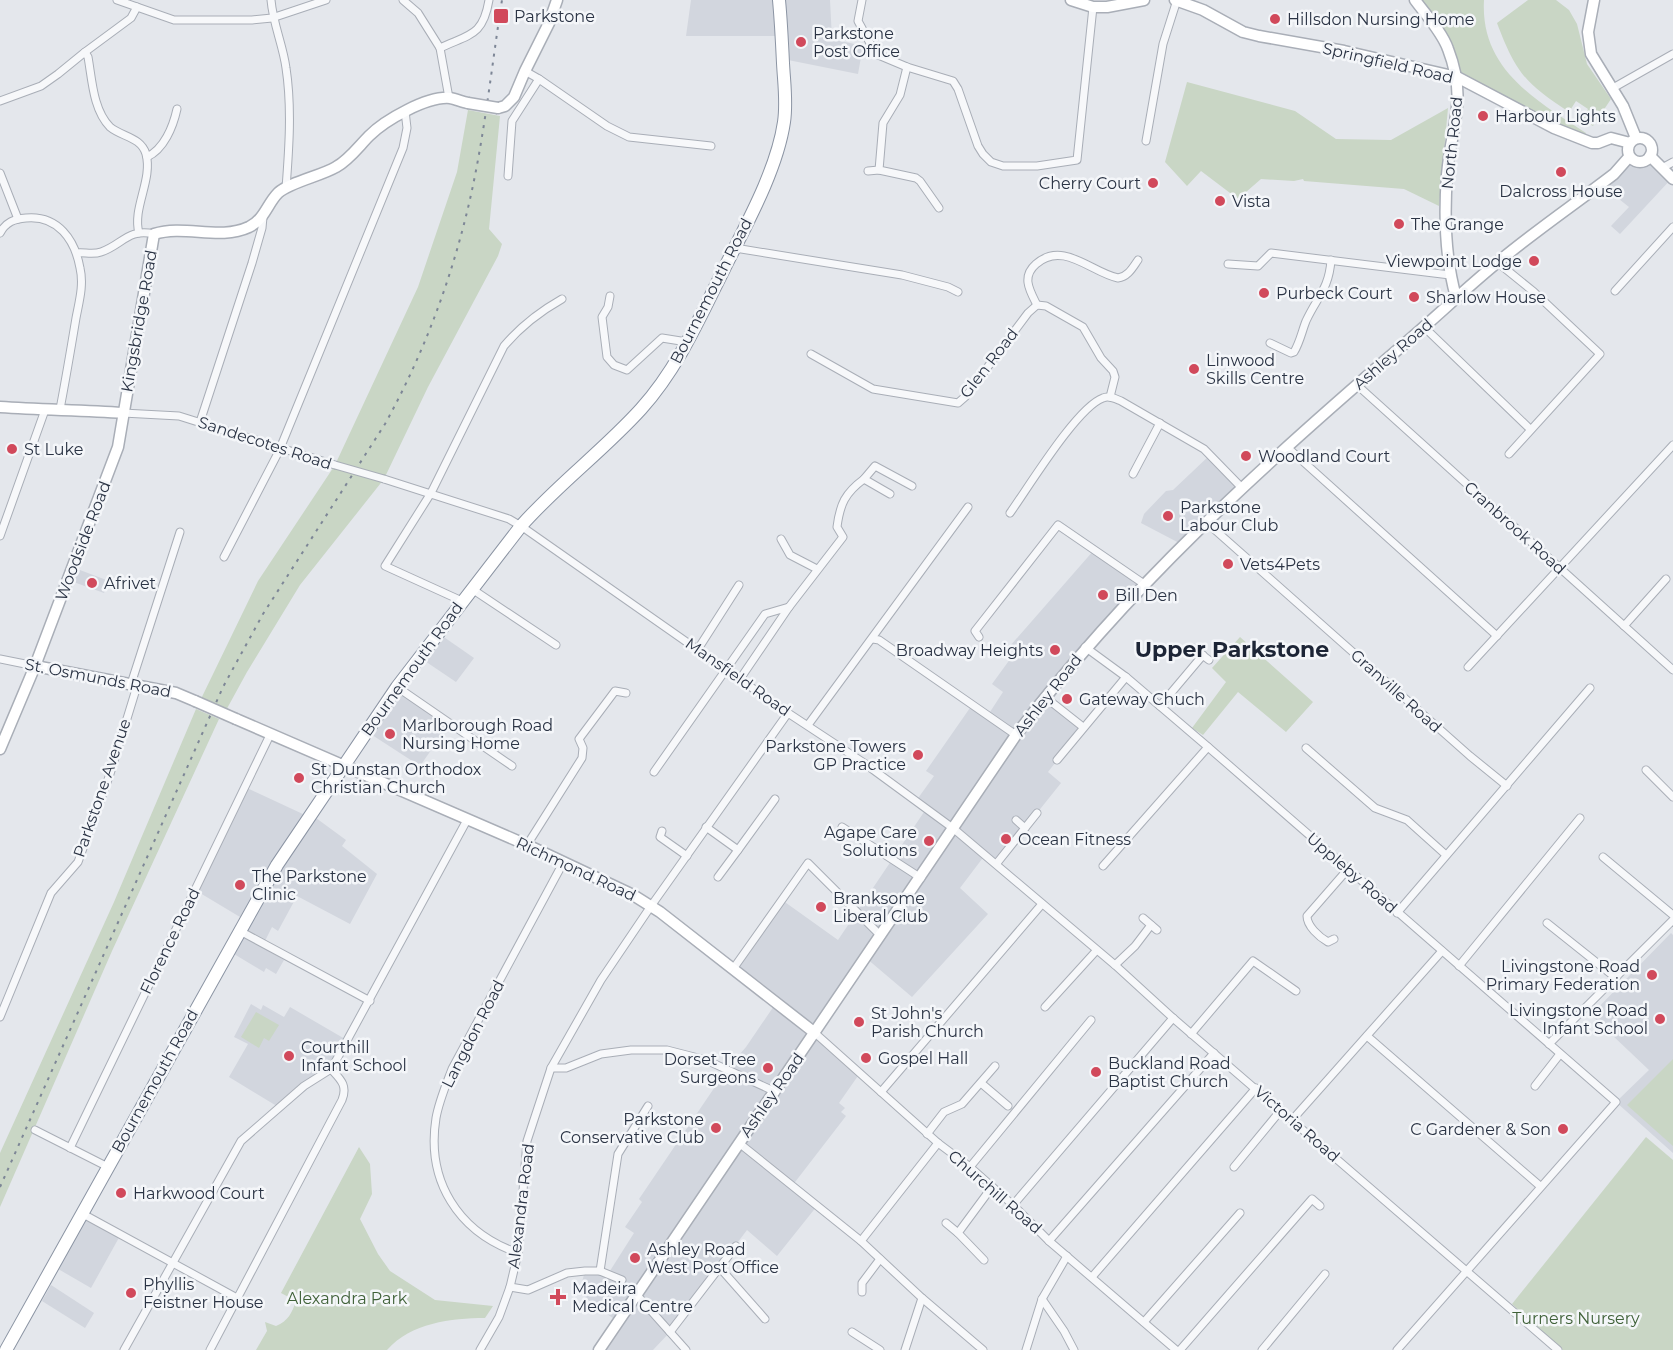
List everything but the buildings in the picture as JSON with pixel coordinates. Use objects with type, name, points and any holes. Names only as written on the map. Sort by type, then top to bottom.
[{"type":"highway","name":"Bournemouth Road","points":[[6,1350],[277,865],[342,766],[397,687],[521,526],[642,408],[660,386],[687,342],[735,248],[777,153],[786,104],[779,0]]},
{"type":"street","points":[[117,0],[174,20],[273,18],[326,0]]},
{"type":"street","points":[[271,0],[273,18],[286,66],[289,119],[286,188],[336,168],[380,125],[405,111],[449,98],[498,108],[505,106],[514,97],[549,23],[557,0]]},
{"type":"street","points":[[404,0],[418,13],[440,48],[449,98]]},
{"type":"street","points":[[440,48],[477,31],[483,23],[489,0]]},
{"type":"street","points":[[862,0],[858,21],[876,54],[907,67],[953,81],[978,146],[992,162],[1003,166],[1075,161],[1078,156],[1093,7]]},
{"type":"street","points":[[1071,0],[1093,7],[1107,7],[1144,0]]},
{"type":"street","points":[[1146,141],[1163,45],[1176,0]]},
{"type":"street","name":"Springfield Road","points":[[1176,0],[1203,10],[1243,32],[1344,51],[1456,77],[1554,128],[1592,143],[1611,138],[1633,141]]},
{"type":"street","name":"North Road","points":[[1415,0],[1448,47],[1459,93],[1457,119],[1447,173],[1445,230],[1450,275],[1456,297]]},
{"type":"street","points":[[1594,0],[1588,32],[1591,54],[1626,112],[1633,141]]},
{"type":"street","points":[[0,101],[40,86],[131,18],[137,7]]},
{"type":"street","points":[[84,52],[88,57],[96,99],[105,120],[111,128],[139,143],[147,157],[146,178],[138,220],[139,232]]},
{"type":"street","points":[[1612,88],[1673,54]]},
{"type":"street","points":[[879,170],[883,123],[900,95],[907,67]]},
{"type":"street","points":[[525,71],[607,126],[629,137],[711,146]]},
{"type":"street","points":[[508,176],[512,121],[539,79]]},
{"type":"street","points":[[147,157],[157,152],[175,118],[177,109]]},
{"type":"street","points":[[224,557],[280,446],[403,148],[407,128],[405,111]]},
{"type":"street","points":[[1644,139],[1650,144],[1650,156],[1645,161],[1638,162],[1629,157],[1627,150],[1633,141],[1644,139]]},
{"type":"street","points":[[1650,156],[1673,179]]},
{"type":"street","name":"Ashley Road","points":[[599,1350],[1016,735],[1085,648],[1206,522],[1287,447],[1497,262],[1610,177],[1629,157]]},
{"type":"street","points":[[1662,168],[1673,162]]},
{"type":"street","points":[[868,171],[879,170],[916,178],[939,208]]},
{"type":"street","points":[[0,173],[18,219]]},
{"type":"street","name":"Kingsbridge Road","points":[[123,413],[154,234],[235,232],[256,223],[263,217],[275,197],[286,188]]},
{"type":"street","points":[[0,233],[5,224],[18,219],[35,217],[56,224],[67,235],[77,253],[82,283],[60,409]]},
{"type":"street","points":[[200,422],[252,263],[263,217]]},
{"type":"street","points":[[1615,291],[1673,227]]},
{"type":"street","points":[[77,253],[103,252],[139,232],[154,234]]},
{"type":"street","points":[[735,248],[903,274],[958,292]]},
{"type":"street","points":[[1228,264],[1258,266],[1271,253],[1450,275]]},
{"type":"street","points":[[1110,397],[1115,377],[1113,371],[1101,358],[1083,327],[1046,306],[1037,305],[1028,286],[1027,278],[1035,264],[1043,259],[1057,256],[1071,257],[1115,278],[1123,278],[1138,260]]},
{"type":"street","points":[[1270,343],[1294,352],[1306,320],[1325,289],[1329,279],[1331,260]]},
{"type":"street","points":[[1497,262],[1534,292],[1600,354],[1509,454]]},
{"type":"street","points":[[1112,286],[1115,278]]},
{"type":"street","points":[[610,296],[608,307],[602,317],[607,357],[614,365],[627,370],[662,338],[687,342]]},
{"type":"street","points":[[462,601],[385,566],[431,493],[504,346],[532,317],[562,299]]},
{"type":"street","name":"Glen Road","points":[[812,354],[873,389],[958,403],[966,396],[1028,312],[1037,305]]},
{"type":"street","points":[[1424,327],[1530,429]]},
{"type":"street","name":"Cranbrook Road","points":[[1357,385],[1673,670]]},
{"type":"street","points":[[1010,513],[1071,427],[1098,401],[1110,397],[1121,401],[1204,449],[1242,488]]},
{"type":"street","name":"Sandecotes Road","points":[[0,407],[166,414],[200,422],[431,493],[509,519],[521,526]]},
{"type":"street","points":[[0,536],[45,410]]},
{"type":"street","name":"Woodside Road","points":[[0,749],[35,666],[118,447],[123,413]]},
{"type":"street","points":[[1132,474],[1160,423]]},
{"type":"street","points":[[1468,667],[1673,445]]},
{"type":"street","points":[[1287,447],[1497,636]]},
{"type":"street","points":[[740,679],[789,607],[843,537],[837,527],[844,499],[852,488],[875,466],[912,486]]},
{"type":"street","points":[[864,479],[890,494]]},
{"type":"street","points":[[808,725],[968,507]]},
{"type":"street","points":[[974,633],[1056,522],[1144,584]]},
{"type":"street","name":"Granville Road","points":[[1206,522],[1470,756],[1507,786]]},
{"type":"street","name":"Mansfield Road","points":[[521,526],[788,713],[864,763],[954,829]]},
{"type":"street","name":"Parkstone Avenue","points":[[0,1017],[51,893],[78,862],[110,774],[180,532]]},
{"type":"street","points":[[781,539],[790,555],[817,569]]},
{"type":"street","points":[[1624,626],[1666,579]]},
{"type":"street","points":[[698,649],[739,585]]},
{"type":"street","points":[[472,589],[555,645]]},
{"type":"street","points":[[654,772],[765,614],[789,607]]},
{"type":"street","points":[[873,639],[879,640],[1016,735]]},
{"type":"street","name":"Uppleby Road","points":[[1085,648],[1126,677],[1208,747],[1616,1102],[1540,1186]]},
{"type":"street","points":[[1160,706],[1206,658],[1193,648]]},
{"type":"street","name":"St. Osmunds Road","points":[[0,660],[176,693],[270,735]]},
{"type":"street","points":[[1057,760],[1126,677]]},
{"type":"street","points":[[397,687],[512,766]]},
{"type":"street","points":[[1397,913],[1590,688]]},
{"type":"street","points":[[527,845],[582,758],[583,748],[579,739],[615,691],[626,693]]},
{"type":"street","points":[[1045,697],[1083,727]]},
{"type":"street","name":"Alexandra Road","points":[[480,1350],[499,1317],[510,1287],[518,1252],[527,1141],[551,1068],[601,980],[788,713]]},
{"type":"street","name":"Richmond Road","points":[[270,735],[527,845],[633,895],[651,906],[815,1033]]},
{"type":"street","name":"Florence Road","points":[[70,1148],[270,735]]},
{"type":"street","points":[[1102,866],[1208,747]]},
{"type":"street","points":[[1306,747],[1375,808],[1407,820],[1446,855]]},
{"type":"street","points":[[1646,770],[1673,797]]},
{"type":"street","points":[[718,878],[775,799]]},
{"type":"street","points":[[997,863],[1037,813]]},
{"type":"street","points":[[1459,966],[1580,818]]},
{"type":"street","points":[[124,1350],[241,1141],[304,1086],[331,1069],[467,820]]},
{"type":"street","points":[[1016,820],[1025,828]]},
{"type":"street","points":[[706,828],[738,850]]},
{"type":"street","points":[[842,828],[921,878]]},
{"type":"street","name":"Victoria Road","points":[[954,829],[997,863],[1191,1034],[1558,1350]]},
{"type":"street","points":[[662,831],[660,837],[687,856]]},
{"type":"street","points":[[1603,857],[1673,915]]},
{"type":"street","name":"Langdon Road","points":[[518,1252],[490,1240],[467,1224],[454,1208],[438,1173],[435,1146],[436,1118],[452,1069],[563,863]]},
{"type":"street","points":[[733,969],[808,863],[881,936]]},
{"type":"street","points":[[1334,939],[1328,942],[1323,939],[1308,924],[1307,915],[1348,869]]},
{"type":"street","points":[[881,1092],[1042,904]]},
{"type":"street","points":[[1115,965],[1154,928],[1143,918]]},
{"type":"street","points":[[1549,1044],[1673,920]]},
{"type":"street","points":[[1547,923],[1616,978]]},
{"type":"street","points":[[240,931],[370,1001]]},
{"type":"street","points":[[1050,1005],[1096,951]]},
{"type":"street","points":[[1292,1120],[1442,951]]},
{"type":"street","points":[[1191,1034],[1253,961],[1296,991]]},
{"type":"street","points":[[1013,1205],[1173,1018]]},
{"type":"street","points":[[970,1167],[1091,1020]]},
{"type":"street","name":"Churchill Road","points":[[815,1033],[927,1134],[970,1167],[1067,1256],[1178,1350]]},
{"type":"street","points":[[1367,1036],[1540,1186],[1397,1350]]},
{"type":"street","points":[[551,1068],[566,1068],[601,1054],[631,1050],[667,1050],[706,1060],[776,1092]]},
{"type":"street","points":[[1050,1241],[1214,1053]]},
{"type":"street","points":[[1534,1086],[1560,1054]]},
{"type":"street","points":[[927,1134],[944,1112],[962,1104],[995,1066]]},
{"type":"street","points":[[210,1350],[342,1100],[343,1083],[331,1069]]},
{"type":"street","points":[[981,1083],[1008,1106]]},
{"type":"street","points":[[1092,1277],[1256,1088]]},
{"type":"street","points":[[600,1271],[618,1154],[648,1106]]},
{"type":"street","points":[[1234,1167],[1281,1110]]},
{"type":"street","points":[[34,1130],[108,1167]]},
{"type":"street","points":[[740,1143],[861,1241],[921,1298],[983,1350]]},
{"type":"street","points":[[861,1241],[938,1143]]},
{"type":"street","points":[[957,1233],[992,1187]]},
{"type":"street","points":[[1178,1350],[1312,1199],[1320,1206]]},
{"type":"street","points":[[1144,1322],[1240,1213]]},
{"type":"street","points":[[83,1214],[237,1298]]},
{"type":"street","points":[[946,1223],[984,1260]]},
{"type":"street","points":[[670,1332],[736,1246]]},
{"type":"street","points":[[1026,1350],[1042,1299],[1067,1256]]},
{"type":"street","points":[[862,1292],[862,1283],[880,1259]]},
{"type":"street","points":[[720,1268],[765,1319]]},
{"type":"street","points":[[510,1287],[528,1290],[567,1273],[600,1271],[622,1280]]},
{"type":"street","points":[[1262,1350],[1325,1274]]},
{"type":"street","points":[[637,1295],[686,1350]]},
{"type":"street","points":[[904,1350],[921,1298]]},
{"type":"street","points":[[1042,1299],[1074,1350]]},
{"type":"street","points":[[852,1332],[880,1350]]},
{"type":"shaded area","points":[[691,0],[830,0],[832,39],[863,46],[858,74],[783,59],[783,36],[686,36]]},
{"type":"shaded area","points":[[1632,159],[1638,162],[1648,159],[1672,178],[1620,234],[1611,226],[1629,207],[1619,199],[1606,180]]},
{"type":"shaded area","points":[[1210,455],[1242,488],[1183,545],[1141,523],[1144,514],[1166,491],[1173,490]]},
{"type":"shaded area","points":[[1094,550],[1144,584],[1045,697],[1083,727],[1048,772],[1061,783],[997,863],[985,855],[960,888],[988,914],[912,997],[866,958],[815,1033],[860,1073],[839,1103],[845,1108],[841,1112],[846,1116],[792,1186],[817,1206],[777,1256],[747,1230],[670,1332],[653,1350],[599,1350],[618,1322],[579,1293],[585,1271],[608,1274],[634,1233],[625,1227],[642,1202],[639,1199],[727,1069],[746,1047],[776,1003],[733,969],[782,900],[838,940],[926,809],[916,801],[934,776],[926,771],[972,705],[988,715],[1003,692],[992,684],[1016,651],[1010,646]]},
{"type":"shaded area","points":[[72,567],[109,581],[104,593],[68,580]]},
{"type":"shaded area","points":[[438,633],[474,658],[456,682],[419,657]]},
{"type":"shaded area","name":"Marlborough Road Nursing Home","points":[[397,687],[450,723],[420,766],[366,731]]},
{"type":"shaded area","points":[[245,787],[316,818],[346,840],[342,846],[377,874],[350,924],[297,896],[278,931],[272,927],[262,947],[284,960],[276,974],[266,968],[264,972],[229,951],[245,920],[195,890]]},
{"type":"shaded area","name":"Livingstone Road Primary Federation","points":[[1671,933],[1673,935],[1673,1153],[1616,1102],[1649,1070],[1591,1015]]},
{"type":"shaded area","name":"Courthill Infant School","points":[[251,1004],[261,1010],[263,1005],[284,1017],[290,1007],[345,1039],[331,1069],[280,1108],[229,1077],[248,1044],[234,1037]]},
{"type":"shaded area","points":[[83,1214],[121,1234],[91,1288],[53,1266]]},
{"type":"shaded area","points":[[51,1285],[94,1313],[85,1328],[42,1301]]},
{"type":"green space","points":[[1415,0],[1484,0],[1485,24],[1491,45],[1501,64],[1531,95],[1586,133],[1582,139],[1457,77],[1447,47]]},
{"type":"green space","points":[[1528,0],[1556,0],[1569,10],[1577,24],[1587,64],[1611,99],[1593,126],[1582,120],[1588,109],[1576,101],[1569,112],[1554,102],[1532,84],[1510,54],[1497,23]]},
{"type":"green space","points":[[1187,82],[1295,111],[1336,139],[1391,140],[1448,108],[1439,206],[1404,189],[1304,181],[1303,179],[1294,181],[1261,179],[1238,199],[1201,171],[1187,186],[1165,162]]},
{"type":"green space","points":[[468,110],[500,116],[489,229],[502,244],[498,256],[428,387],[384,479],[300,585],[224,714],[199,703],[258,581],[335,465],[418,287],[457,172]]},
{"type":"green space","points":[[1240,637],[1313,702],[1286,732],[1238,692],[1203,735],[1192,728],[1226,682],[1212,668]]},
{"type":"green space","points":[[196,709],[219,719],[112,951],[0,1207],[0,1153],[114,902]]},
{"type":"green space","points":[[256,1012],[279,1025],[269,1041],[264,1038],[259,1048],[241,1037]]},
{"type":"green space","points":[[1673,1059],[1673,1146],[1627,1105]]},
{"type":"green space","name":"Turners Nursery","points":[[1646,1137],[1673,1160],[1673,1350],[1563,1350],[1512,1304]]},
{"type":"green space","name":"Alexandra Park","points":[[359,1147],[370,1164],[372,1194],[360,1219],[378,1254],[390,1271],[435,1300],[493,1306],[485,1318],[459,1319],[432,1324],[408,1334],[387,1350],[256,1350],[267,1331],[265,1322],[276,1326],[284,1322],[291,1313],[296,1301],[281,1293]]},
{"type":"railway","points":[[0,1187],[223,687],[263,614],[385,424],[411,373],[433,321],[452,267],[473,186],[502,0]]},
{"type":"place","name":"Parkstone","points":[[501,16]]},
{"type":"place","name":"Hillsdon Nursing Home","points":[[1275,19]]},
{"type":"place","name":"Parkstone Post Office","points":[[801,42]]},
{"type":"place","name":"Harbour Lights","points":[[1483,116]]},
{"type":"place","name":"Dalcross House","points":[[1561,172]]},
{"type":"place","name":"Cherry Court","points":[[1153,183]]},
{"type":"place","name":"Vista","points":[[1220,201]]},
{"type":"place","name":"The Grange","points":[[1399,224]]},
{"type":"place","name":"Viewpoint Lodge","points":[[1534,261]]},
{"type":"place","name":"Purbeck Court","points":[[1264,293]]},
{"type":"place","name":"Sharlow House","points":[[1414,297]]},
{"type":"place","name":"Linwood Skills Centre","points":[[1194,369]]},
{"type":"place","name":"St Luke","points":[[12,449]]},
{"type":"place","name":"Woodland Court","points":[[1246,456]]},
{"type":"place","name":"Parkstone Labour Club","points":[[1168,516]]},
{"type":"place","name":"Vets4Pets","points":[[1228,564]]},
{"type":"place","name":"Afrivet","points":[[92,583]]},
{"type":"place","name":"Bill Den","points":[[1103,595]]},
{"type":"place","name":"Broadway Heights","points":[[1055,650]]},
{"type":"place","name":"Gateway Chuch","points":[[1067,699]]},
{"type":"place","name":"Marlborough Road Nursing Home","points":[[390,734]]},
{"type":"place","name":"Parkstone Towers GP Practice","points":[[918,755]]},
{"type":"place","name":"St Dunstan Orthodox Christian Church","points":[[299,778]]},
{"type":"place","name":"Ocean Fitness","points":[[1006,839]]},
{"type":"place","name":"Agape Care Solutions","points":[[929,841]]},
{"type":"place","name":"The Parkstone Clinic","points":[[240,885]]},
{"type":"place","name":"Branksome Liberal Club","points":[[821,907]]},
{"type":"place","name":"Livingstone Road Primary Federation","points":[[1652,975]]},
{"type":"place","name":"Livingstone Road Infant School","points":[[1660,1019]]},
{"type":"place","name":"St John's Parish Church","points":[[859,1022]]},
{"type":"place","name":"Courthill Infant School","points":[[289,1056]]},
{"type":"place","name":"Gospel Hall","points":[[866,1058]]},
{"type":"place","name":"Dorset Tree Surgeons","points":[[768,1068]]},
{"type":"place","name":"Buckland Road Baptist Church","points":[[1096,1072]]},
{"type":"place","name":"Parkstone Conservative Club","points":[[716,1128]]},
{"type":"place","name":"C Gardener & Son","points":[[1563,1129]]},
{"type":"place","name":"Harkwood Court","points":[[121,1193]]},
{"type":"place","name":"Ashley Road West Post Office","points":[[635,1258]]},
{"type":"place","name":"Phyllis Feistner House","points":[[131,1293]]},
{"type":"place","name":"Madeira Medical Centre","points":[[558,1297]]},
{"type":"district","name":"Upper Parkstone","points":[[1232,649]]}]
